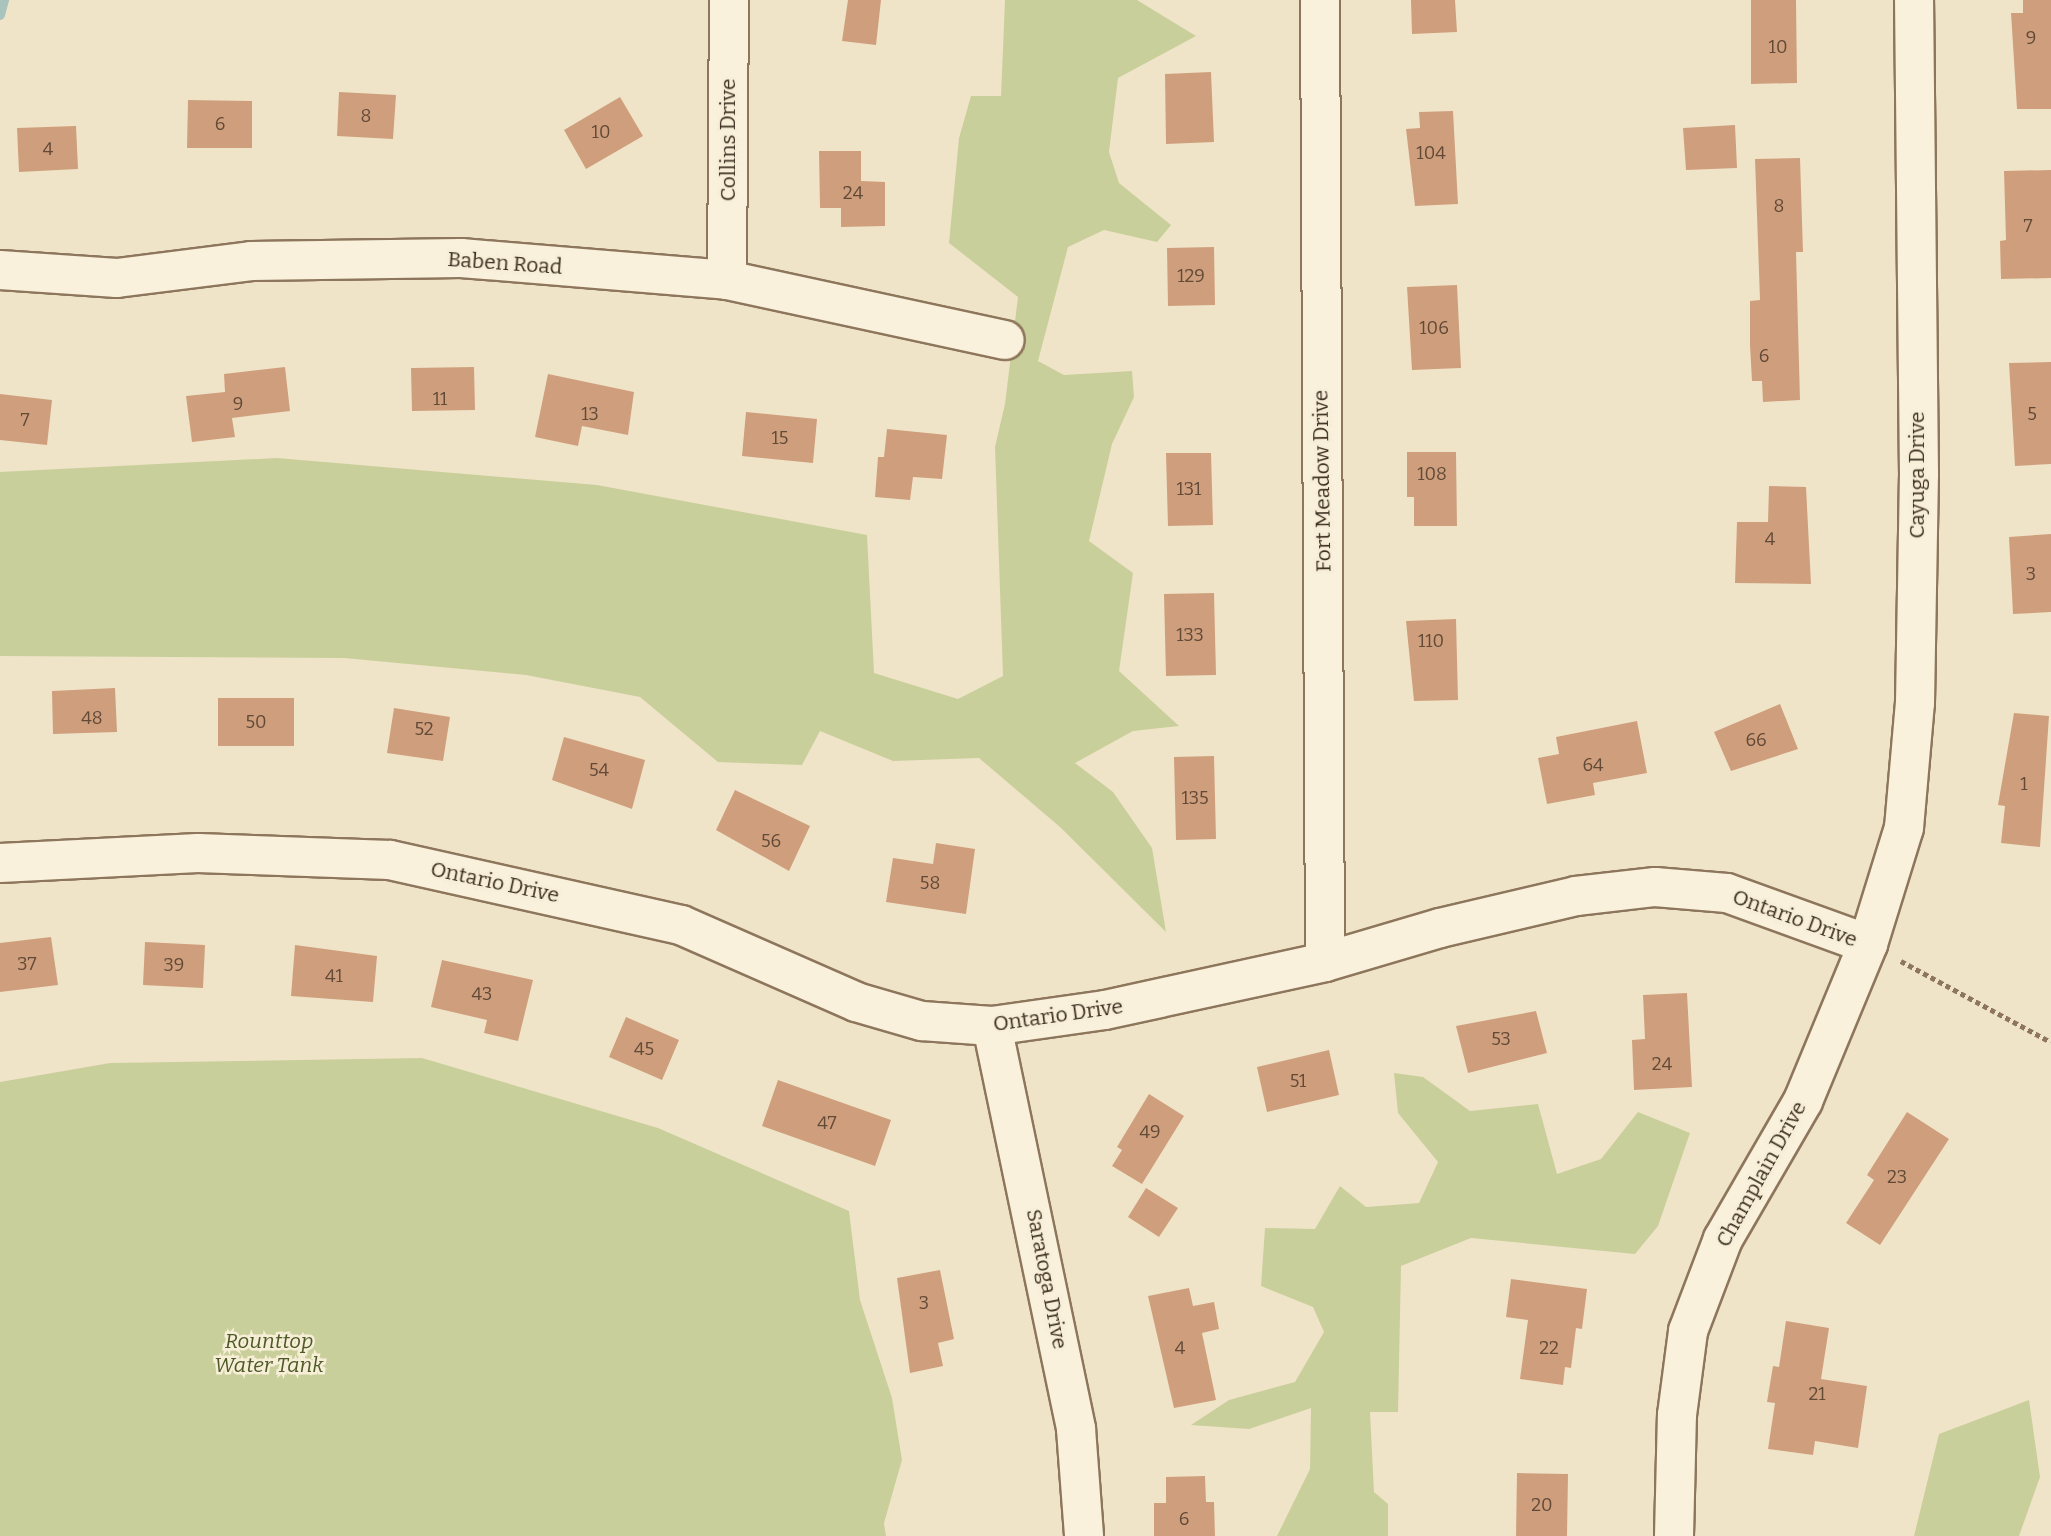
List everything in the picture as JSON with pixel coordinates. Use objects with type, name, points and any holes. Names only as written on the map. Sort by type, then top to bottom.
[{"type":"street","name":"Collins Drive","points":[[727,280],[729,0]]},
{"type":"street","name":"Fort Meadow Drive","points":[[1320,0],[1325,962]]},
{"type":"street","name":"Cayuga Drive","points":[[1868,944],[1904,828],[1915,703],[1919,474],[1914,0]]},
{"type":"street","name":"Baben Road","points":[[0,270],[117,278],[251,261],[449,258],[727,280],[1005,340]]},
{"type":"street","name":"Ontario Drive","points":[[0,863],[198,853],[390,860],[681,925],[856,1002],[922,1021],[992,1026],[1105,1010],[1325,962],[1440,928],[1564,899],[1655,887],[1727,893],[1868,944]]},
{"type":"street","name":"Champlain Drive","points":[[1674,1536],[1677,1415],[1688,1331],[1723,1238],[1803,1101],[1868,944]]},
{"type":"street","name":"Saratoga Drive","points":[[992,1026],[1076,1429],[1084,1536]]},
{"type":"path","points":[[1868,944],[1952,985],[2051,1042]]},
{"type":"green space","points":[[1005,0],[1137,0],[1196,36],[1118,78],[1109,152],[1119,183],[1171,225],[1157,242],[1104,230],[1068,247],[1038,361],[1064,375],[1132,371],[1134,397],[1112,444],[1089,541],[1133,573],[1119,671],[1179,726],[1133,731],[1075,763],[1113,792],[1152,848],[1166,932],[1060,827],[979,758],[893,761],[820,731],[802,765],[718,762],[640,697],[526,675],[344,658],[0,656],[0,472],[277,458],[597,485],[867,535],[874,673],[958,699],[1003,676],[995,447],[1005,404],[1018,297],[949,243],[959,138],[971,96],[1001,96]]},
{"type":"green space","name":"Rounttop Water Tank","points":[[422,1058],[658,1128],[849,1211],[860,1300],[892,1398],[902,1460],[884,1523],[886,1536],[0,1536],[0,1082],[110,1063]]},
{"type":"green space","points":[[1394,1073],[1423,1077],[1470,1111],[1538,1104],[1557,1174],[1601,1159],[1638,1112],[1690,1133],[1658,1226],[1635,1254],[1471,1238],[1401,1266],[1398,1412],[1370,1412],[1374,1492],[1388,1504],[1388,1536],[1277,1536],[1310,1469],[1311,1408],[1249,1429],[1191,1425],[1229,1400],[1295,1382],[1324,1332],[1313,1307],[1261,1286],[1265,1228],[1315,1229],[1340,1186],[1366,1207],[1419,1203],[1438,1162],[1398,1113]]},
{"type":"green space","points":[[2029,1400],[2040,1477],[2019,1536],[1914,1536],[1939,1434]]},
{"type":"building","points":[[848,0],[881,0],[876,45],[842,41]]},
{"type":"building","points":[[1411,0],[1455,0],[1457,32],[1412,34]]},
{"type":"building","points":[[1751,0],[1796,0],[1797,83],[1751,84]]},
{"type":"building","points":[[2023,0],[2051,0],[2051,109],[2017,109],[2011,13],[2023,13]]},
{"type":"building","points":[[1211,72],[1214,142],[1166,144],[1165,74]]},
{"type":"building","points":[[339,92],[396,95],[393,139],[337,136]]},
{"type":"building","points":[[620,97],[643,136],[586,169],[564,130]]},
{"type":"building","points":[[188,100],[252,101],[252,148],[187,148]]},
{"type":"building","points":[[1453,111],[1458,204],[1415,206],[1406,129],[1420,128],[1419,112]]},
{"type":"building","points":[[1735,125],[1737,168],[1686,170],[1683,128]]},
{"type":"building","points":[[76,126],[78,169],[19,172],[17,128]]},
{"type":"building","points":[[819,151],[861,151],[861,181],[885,182],[885,226],[841,227],[841,208],[820,208]]},
{"type":"building","points":[[1800,158],[1803,252],[1796,252],[1800,400],[1763,402],[1762,381],[1752,381],[1750,345],[1750,301],[1760,300],[1755,159]]},
{"type":"building","points":[[2051,170],[2051,278],[2001,279],[2000,241],[2006,240],[2004,171]]},
{"type":"building","points":[[1214,247],[1215,305],[1168,306],[1167,248]]},
{"type":"building","points":[[1457,285],[1461,368],[1412,370],[1407,287]]},
{"type":"building","points":[[2051,362],[2051,464],[2015,466],[2009,363]]},
{"type":"building","points":[[285,367],[290,411],[232,418],[235,437],[192,442],[186,396],[225,392],[224,374]]},
{"type":"building","points":[[474,367],[475,410],[412,411],[411,368]]},
{"type":"building","points":[[548,374],[634,392],[628,435],[582,426],[578,446],[535,437]]},
{"type":"building","points":[[0,394],[52,400],[47,445],[0,440]]},
{"type":"building","points":[[746,412],[817,419],[813,463],[742,456]]},
{"type":"building","points":[[887,429],[947,435],[942,479],[913,477],[910,500],[875,497],[878,457],[884,457]]},
{"type":"building","points":[[1407,452],[1456,452],[1457,526],[1414,526],[1414,497],[1407,497]]},
{"type":"building","points":[[1166,453],[1211,453],[1213,525],[1168,526]]},
{"type":"building","points":[[1769,486],[1806,487],[1811,584],[1735,583],[1737,522],[1768,522]]},
{"type":"building","points":[[2051,534],[2051,612],[2013,614],[2009,537]]},
{"type":"building","points":[[1214,593],[1216,675],[1166,676],[1164,594]]},
{"type":"building","points":[[1456,619],[1458,700],[1414,701],[1406,621]]},
{"type":"building","points":[[115,688],[117,732],[53,734],[52,691]]},
{"type":"building","points":[[218,698],[294,698],[294,746],[218,746]]},
{"type":"building","points":[[1780,704],[1798,749],[1731,771],[1714,732]]},
{"type":"building","points":[[394,708],[450,717],[443,761],[387,753]]},
{"type":"building","points":[[2014,713],[2049,716],[2040,847],[2001,843],[2005,806],[1998,805]]},
{"type":"building","points":[[1637,721],[1647,773],[1593,783],[1595,795],[1547,804],[1538,758],[1559,754],[1556,737]]},
{"type":"building","points":[[564,737],[645,760],[632,809],[552,780]]},
{"type":"building","points":[[1214,756],[1216,839],[1176,840],[1174,757]]},
{"type":"building","points":[[735,790],[810,826],[789,871],[716,830]]},
{"type":"building","points":[[936,843],[975,849],[966,914],[886,902],[893,858],[933,864]]},
{"type":"building","points":[[51,937],[58,985],[0,992],[0,943]]},
{"type":"building","points":[[145,942],[205,945],[203,988],[143,985]]},
{"type":"building","points":[[295,945],[377,956],[373,1002],[291,996]]},
{"type":"building","points":[[442,960],[533,980],[518,1041],[484,1033],[487,1020],[431,1007]]},
{"type":"building","points":[[1687,993],[1692,1087],[1634,1090],[1632,1040],[1645,1039],[1643,995]]},
{"type":"building","points":[[1536,1011],[1547,1053],[1468,1073],[1456,1026]]},
{"type":"building","points":[[626,1017],[679,1040],[662,1080],[609,1057]]},
{"type":"building","points":[[1329,1050],[1339,1095],[1267,1112],[1257,1067]]},
{"type":"building","points":[[778,1080],[891,1120],[875,1166],[762,1126]]},
{"type":"building","points":[[1149,1094],[1184,1116],[1142,1184],[1112,1166],[1122,1150],[1117,1147]]},
{"type":"building","points":[[1907,1112],[1949,1139],[1880,1245],[1846,1223],[1874,1180],[1867,1175]]},
{"type":"building","points":[[1146,1188],[1178,1208],[1159,1237],[1128,1217]]},
{"type":"building","points":[[940,1270],[954,1339],[938,1343],[943,1366],[910,1373],[897,1278]]},
{"type":"building","points":[[1511,1279],[1587,1289],[1582,1329],[1576,1328],[1571,1368],[1565,1367],[1563,1385],[1520,1379],[1528,1320],[1506,1317]]},
{"type":"building","points":[[1189,1288],[1193,1306],[1214,1302],[1219,1329],[1202,1333],[1216,1400],[1174,1408],[1148,1296]]},
{"type":"building","points":[[1786,1321],[1829,1328],[1821,1379],[1867,1386],[1858,1448],[1815,1441],[1813,1455],[1768,1449],[1775,1403],[1767,1402],[1773,1366],[1779,1367]]},
{"type":"building","points":[[1517,1473],[1568,1474],[1567,1536],[1516,1536]]},
{"type":"building","points":[[1205,1476],[1206,1502],[1214,1502],[1215,1536],[1154,1536],[1154,1503],[1166,1503],[1166,1477]]},
{"type":"waterway","points":[[0,15],[4,0]]}]
